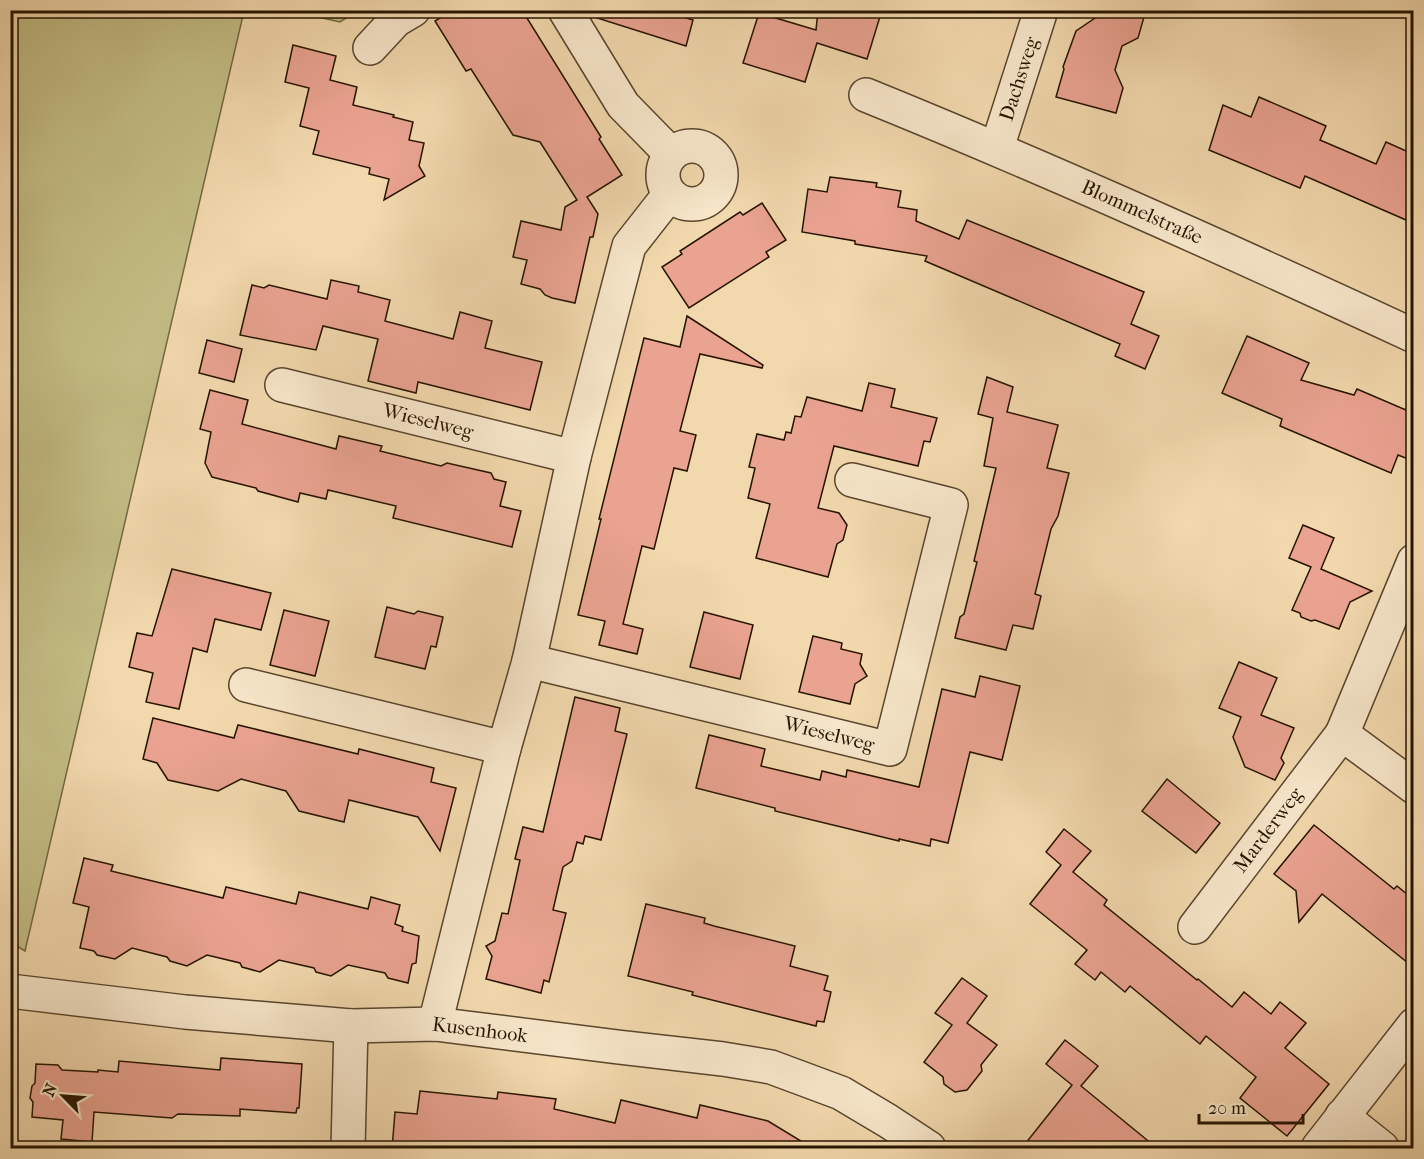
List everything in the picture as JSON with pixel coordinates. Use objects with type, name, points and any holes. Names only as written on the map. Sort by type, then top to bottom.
[{"type":"street","points":[[370,48],[396,20],[413,10]]},
{"type":"street","points":[[564,10],[623,105],[671,154]]},
{"type":"street","name":"Dachsweg","points":[[997,148],[1041,10]]},
{"type":"street","name":"Blommelstraße","points":[[866,95],[997,148],[1217,245],[1413,336]]},
{"type":"street","points":[[688,146],[706,149],[719,164],[720,176],[716,192],[699,203],[689,204],[680,202],[669,195],[663,180],[662,170],[665,161],[679,148],[688,146]]},
{"type":"street","points":[[435,1024],[504,747],[529,661],[574,457],[629,246],[669,195]]},
{"type":"street","name":"Wieselweg","points":[[282,385],[574,457]]},
{"type":"street","name":"Wieselweg","points":[[529,661],[890,748],[951,505],[852,480]]},
{"type":"street","name":"Marderweg","points":[[1195,927],[1342,734],[1413,561]]},
{"type":"street","points":[[246,685],[504,747]]},
{"type":"street","points":[[1342,734],[1413,787]]},
{"type":"street","name":"Kusenhook","points":[[10,991],[185,1012],[351,1026],[435,1024],[723,1059],[771,1067],[841,1094],[888,1121],[929,1149]]},
{"type":"street","points":[[1318,1149],[1413,1025]]},
{"type":"street","points":[[348,1149],[351,1026]]},
{"type":"street","points":[[1342,1116],[1382,1149]]},
{"type":"shaded area","points":[[357,10],[340,22],[291,11]]},
{"type":"shaded area","points":[[10,11],[244,11],[25,951],[10,942],[10,508],[18,468],[10,467]]},
{"type":"building","points":[[453,10],[522,10],[622,175],[587,197],[598,214],[593,237],[590,237],[575,303],[552,298],[540,289],[521,284],[527,260],[513,257],[521,221],[561,230],[565,207],[577,200],[540,142],[513,135],[471,69],[466,71],[435,21]]},
{"type":"building","points":[[595,10],[661,10],[693,20],[686,46],[594,17]]},
{"type":"building","points":[[818,10],[882,10],[867,59],[817,43],[805,82],[743,63],[759,13],[816,30]]},
{"type":"building","points":[[1107,10],[1146,10],[1138,38],[1122,46],[1115,70],[1123,88],[1116,113],[1056,97],[1063,67],[1076,31]]},
{"type":"building","points":[[293,45],[336,56],[330,80],[357,87],[353,105],[413,122],[409,140],[424,143],[419,166],[425,176],[384,200],[389,179],[369,174],[370,168],[313,154],[319,131],[300,126],[309,88],[285,82]]},
{"type":"building","points":[[1259,97],[1326,126],[1320,140],[1376,164],[1386,142],[1413,154],[1413,223],[1305,176],[1300,188],[1209,150],[1223,105],[1251,117]]},
{"type":"building","points":[[830,177],[877,183],[876,187],[901,191],[898,207],[917,210],[916,221],[959,239],[967,220],[1144,292],[1131,324],[1159,336],[1145,369],[1115,356],[1120,344],[925,261],[927,256],[802,232],[808,189],[827,192]]},
{"type":"building","points":[[762,203],[786,240],[766,252],[769,257],[689,308],[662,267],[682,254],[680,251],[740,212],[743,215]]},
{"type":"building","points":[[331,280],[359,286],[358,292],[390,300],[385,321],[453,339],[460,312],[492,321],[485,348],[542,362],[530,410],[418,382],[416,393],[368,381],[378,339],[323,326],[316,350],[240,335],[252,285],[264,288],[269,285],[327,299]]},
{"type":"building","points":[[687,316],[763,365],[762,368],[700,354],[680,431],[696,435],[687,471],[674,468],[654,549],[642,546],[623,624],[643,629],[637,654],[599,645],[605,621],[578,615],[601,519],[599,519],[644,338],[680,347]]},
{"type":"building","points":[[1247,336],[1309,363],[1301,380],[1354,395],[1357,389],[1413,413],[1413,461],[1398,455],[1391,473],[1280,426],[1282,419],[1222,393]]},
{"type":"building","points":[[207,340],[242,349],[234,382],[199,373]]},
{"type":"building","points":[[987,377],[1013,387],[1007,412],[1058,425],[1047,468],[1069,473],[1058,516],[1051,529],[1035,594],[1041,596],[1033,629],[1013,625],[1006,650],[955,638],[960,617],[964,614],[977,562],[974,561],[996,468],[984,466],[993,418],[978,414]]},
{"type":"building","points":[[869,383],[895,389],[891,407],[937,418],[930,442],[924,441],[918,466],[834,446],[818,508],[839,513],[847,525],[843,540],[837,544],[828,577],[756,558],[770,504],[748,498],[755,468],[749,467],[757,434],[784,440],[786,432],[791,433],[795,416],[801,417],[807,397],[862,411]]},
{"type":"building","points":[[210,390],[248,400],[242,424],[336,449],[339,436],[382,446],[380,451],[441,466],[447,463],[491,473],[494,479],[506,482],[500,506],[521,511],[512,547],[393,518],[396,506],[328,490],[326,499],[300,493],[298,502],[212,477],[205,463],[211,432],[200,429]]},
{"type":"building","points":[[1303,525],[1334,538],[1321,569],[1372,591],[1350,602],[1339,629],[1301,617],[1300,613],[1292,610],[1311,567],[1289,558]]},
{"type":"building","points":[[172,569],[271,593],[261,630],[215,619],[207,652],[193,648],[179,709],[146,702],[153,673],[129,667],[137,633],[152,636]]},
{"type":"building","points":[[387,607],[414,614],[418,611],[443,617],[436,647],[431,646],[425,669],[375,657]]},
{"type":"building","points":[[284,610],[329,621],[315,676],[270,665]]},
{"type":"building","points":[[704,612],[753,625],[740,679],[690,667]]},
{"type":"building","points":[[813,636],[842,643],[841,649],[862,654],[860,664],[867,676],[855,684],[850,704],[799,692]]},
{"type":"building","points":[[1239,662],[1277,678],[1261,715],[1294,728],[1281,758],[1284,763],[1275,780],[1245,767],[1233,737],[1241,717],[1219,708]]},
{"type":"building","points":[[980,676],[1020,686],[1002,760],[970,752],[948,843],[931,839],[930,846],[899,839],[899,841],[775,811],[775,808],[696,788],[709,735],[765,749],[761,766],[820,780],[822,771],[846,777],[847,770],[919,787],[942,689],[975,697]]},
{"type":"building","points":[[575,697],[620,708],[615,731],[627,734],[601,840],[585,836],[583,844],[577,842],[572,861],[563,867],[553,910],[566,913],[549,982],[544,980],[541,993],[486,979],[492,956],[486,946],[495,941],[502,913],[508,914],[520,860],[515,859],[523,827],[543,832]]},
{"type":"building","points":[[153,718],[234,738],[238,725],[358,754],[359,749],[434,768],[431,782],[456,788],[440,851],[418,817],[349,800],[344,822],[299,811],[286,791],[241,779],[218,791],[168,780],[157,763],[143,759]]},
{"type":"building","points":[[1167,779],[1220,823],[1196,853],[1142,811]]},
{"type":"building","points":[[1314,825],[1394,889],[1397,886],[1413,899],[1413,967],[1322,894],[1299,922],[1296,891],[1274,874]]},
{"type":"building","points":[[1064,829],[1091,851],[1073,872],[1107,900],[1104,905],[1197,980],[1232,1007],[1244,992],[1271,1014],[1280,1002],[1306,1023],[1285,1048],[1329,1084],[1287,1136],[1240,1098],[1256,1077],[1206,1036],[1200,1044],[1130,986],[1125,992],[1101,972],[1095,980],[1075,964],[1087,950],[1030,904],[1061,865],[1046,852]]},
{"type":"building","points":[[84,858],[113,865],[111,871],[223,898],[226,887],[296,904],[299,892],[368,909],[371,897],[400,905],[395,924],[403,927],[402,931],[419,936],[416,963],[412,964],[408,983],[388,978],[385,973],[348,965],[331,976],[316,972],[314,968],[279,960],[260,972],[242,967],[240,963],[207,955],[187,966],[170,961],[167,957],[132,948],[115,959],[97,955],[94,951],[80,948],[89,907],[73,903]]},
{"type":"building","points":[[646,904],[705,918],[704,923],[714,926],[795,946],[790,966],[828,976],[824,990],[831,992],[824,1022],[817,1021],[816,1026],[692,995],[693,992],[628,976]]},
{"type":"building","points":[[962,978],[987,996],[967,1023],[997,1045],[981,1065],[982,1071],[967,1090],[955,1092],[944,1084],[943,1077],[924,1062],[952,1025],[935,1013]]},
{"type":"building","points":[[1065,1040],[1098,1066],[1081,1086],[1158,1149],[1021,1149],[1072,1085],[1046,1064]]},
{"type":"building","points":[[221,1058],[302,1064],[299,1108],[296,1113],[240,1109],[240,1116],[178,1114],[172,1118],[94,1112],[92,1142],[61,1139],[63,1120],[32,1117],[33,1102],[30,1098],[32,1086],[35,1083],[36,1064],[58,1065],[62,1070],[98,1072],[98,1070],[118,1072],[119,1061],[220,1070]]},
{"type":"building","points":[[420,1091],[497,1099],[498,1092],[556,1099],[554,1109],[615,1123],[621,1100],[697,1118],[700,1105],[768,1121],[814,1149],[392,1149],[395,1112],[417,1114]]}]
